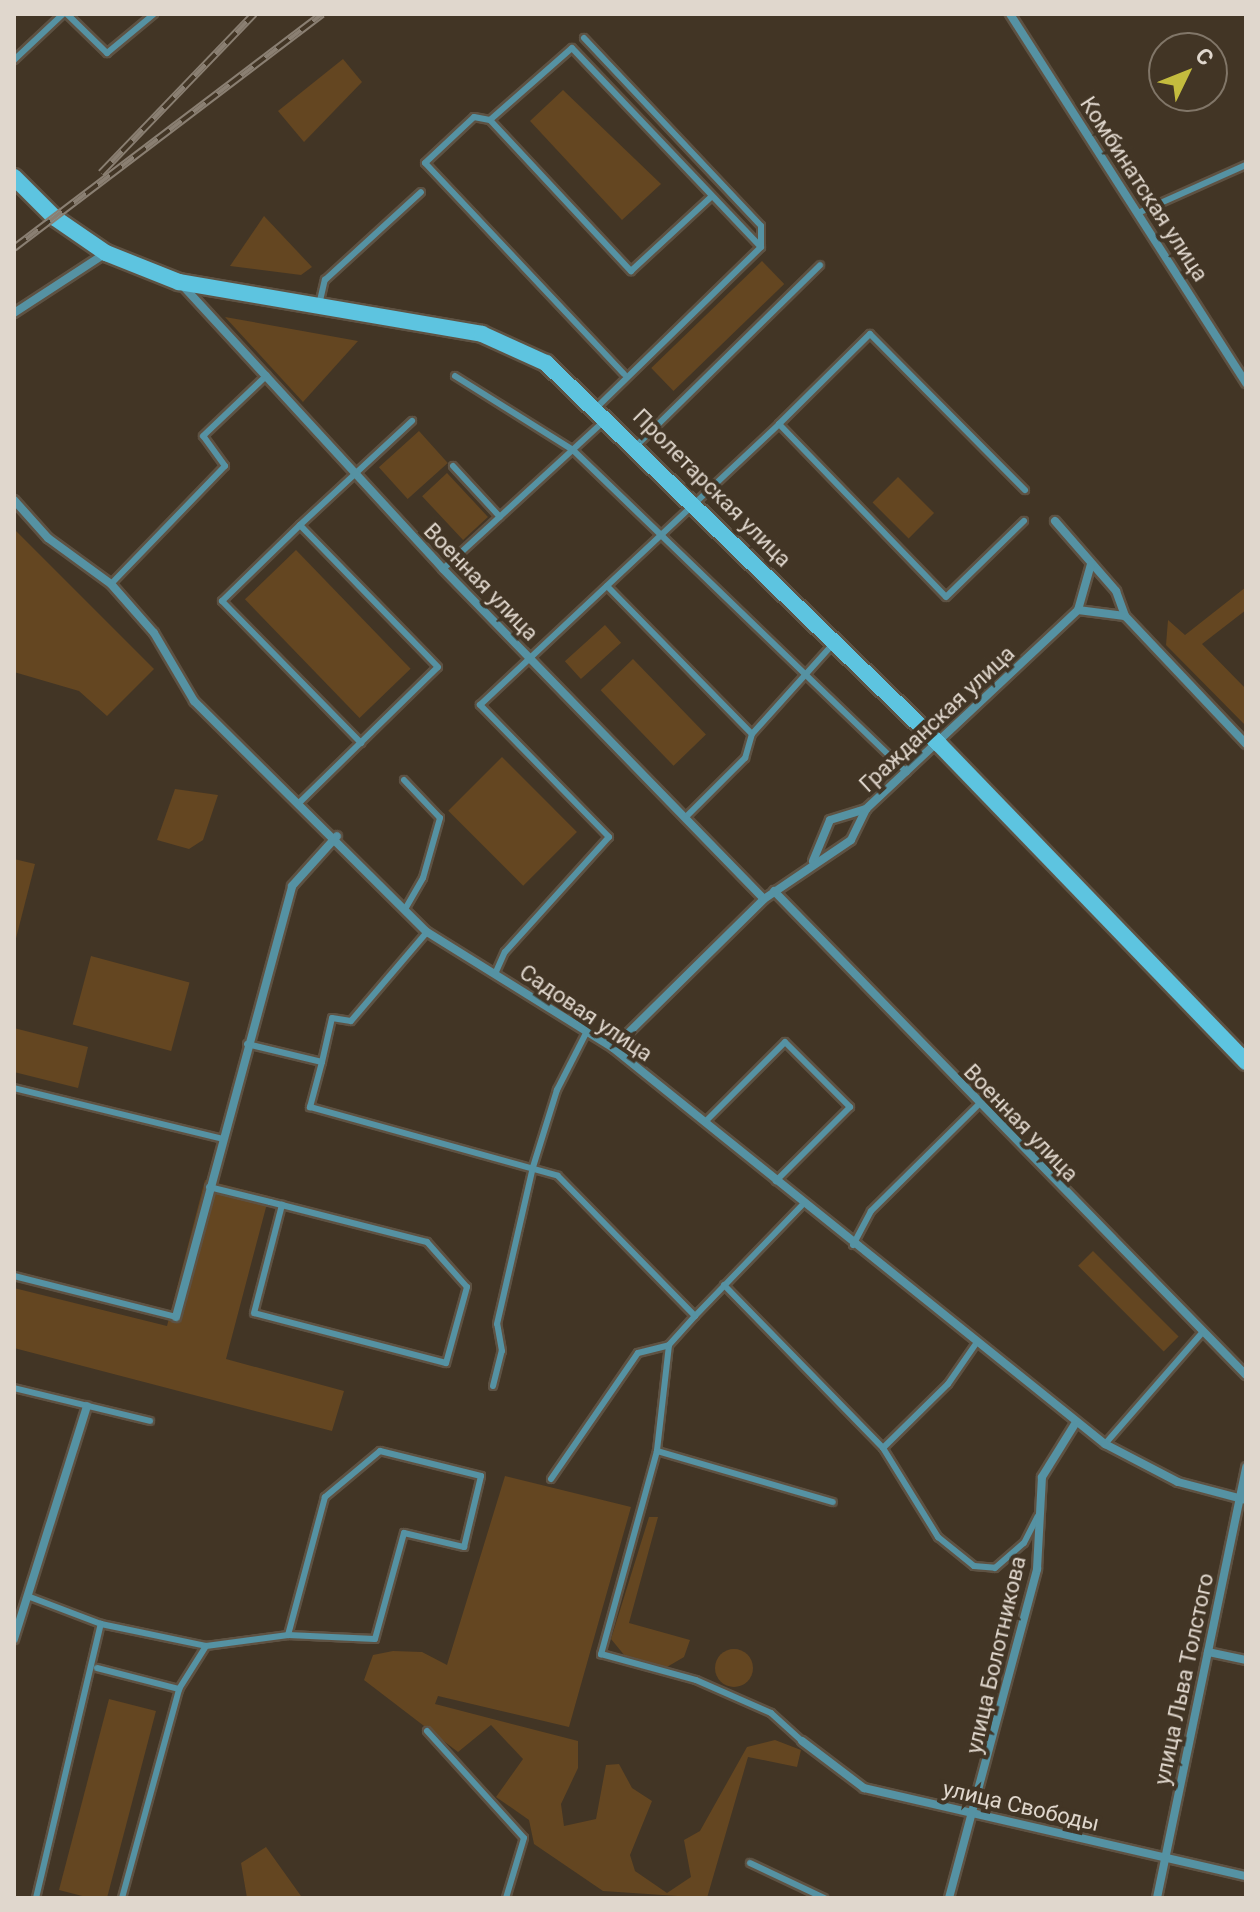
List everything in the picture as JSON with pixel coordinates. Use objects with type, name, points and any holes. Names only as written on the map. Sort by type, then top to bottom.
[{"type":"street","name":"Комбинатская улица","points":[[1010,14],[1246,383]]},
{"type":"street","name":"Пролетарская улица","points":[[14,177],[106,253],[179,282],[482,334],[546,363],[603,411],[939,744],[1246,1062]]},
{"type":"street","points":[[14,313],[106,253]]},
{"type":"street","name":"Военная улица","points":[[179,282],[443,569],[764,899]]},
{"type":"street","name":"Садовая улица","points":[[14,500],[48,538],[111,584],[154,633],[194,701],[337,836],[427,932],[613,1048],[1075,1424],[1105,1444],[1178,1482],[1243,1499]]},
{"type":"street","points":[[1055,521],[1116,591],[1125,616],[1246,744]]},
{"type":"street","points":[[1091,564],[1078,610],[1125,616]]},
{"type":"street","name":"Гражданская улица","points":[[613,1048],[764,899],[812,862],[851,840],[866,809],[939,744],[1078,610]]},
{"type":"street","points":[[812,862],[830,820],[866,809]]},
{"type":"street","points":[[176,1317],[292,886],[337,836]]},
{"type":"street","name":"Военная улица","points":[[774,891],[1201,1334],[1246,1375]]},
{"type":"street","points":[[14,1639],[30,1597],[87,1406]]},
{"type":"street","name":"улица Болотникова","points":[[949,1898],[1037,1569],[1042,1477],[1075,1424]]},
{"type":"street","name":"улица Льва Толстого","points":[[1157,1898],[1243,1499],[1246,1467]]},
{"type":"street","points":[[1208,1652],[1246,1660]]},
{"type":"street","name":"улица Свободы","points":[[802,1741],[864,1788],[1246,1876]]},
{"type":"lane","points":[[14,60],[65,14],[107,53],[154,14]]},
{"type":"lane","points":[[443,569],[573,450],[603,411],[624,374],[761,247],[761,226],[584,38]]},
{"type":"lane","points":[[490,120],[572,48],[761,247]]},
{"type":"lane","points":[[624,374],[425,163],[474,117],[490,120],[631,271],[711,197]]},
{"type":"lane","points":[[1138,213],[1246,165]]},
{"type":"lane","points":[[319,305],[325,280],[421,192]]},
{"type":"lane","points":[[636,446],[820,265]]},
{"type":"lane","points":[[495,974],[505,952],[609,837],[480,705],[663,535],[870,334],[1025,490]]},
{"type":"lane","points":[[111,584],[225,466],[203,436],[267,375]]},
{"type":"lane","points":[[455,376],[573,450],[907,772]]},
{"type":"lane","points":[[361,743],[222,601],[412,421]]},
{"type":"lane","points":[[779,424],[946,597],[1024,521]]},
{"type":"lane","points":[[453,466],[500,517]]},
{"type":"lane","points":[[299,803],[438,667],[300,525]]},
{"type":"lane","points":[[607,586],[752,734]]},
{"type":"lane","points":[[685,818],[745,758],[752,734],[835,641]]},
{"type":"lane","points":[[404,780],[440,818],[423,878],[405,909]]},
{"type":"lane","points":[[427,932],[351,1021],[332,1018],[310,1107],[558,1176],[695,1316]]},
{"type":"lane","points":[[493,1386],[502,1351],[497,1324],[533,1167],[557,1090],[587,1031]]},
{"type":"lane","points":[[705,1122],[785,1042],[850,1107],[776,1181]]},
{"type":"lane","points":[[247,1044],[322,1062]]},
{"type":"lane","points":[[14,1088],[223,1139]]},
{"type":"lane","points":[[853,1245],[871,1211],[978,1105]]},
{"type":"lane","points":[[209,1187],[282,1205],[427,1242],[467,1287],[446,1363],[254,1313],[282,1205]]},
{"type":"lane","points":[[551,1479],[638,1353],[669,1345],[803,1204]]},
{"type":"lane","points":[[14,1276],[176,1317]]},
{"type":"lane","points":[[724,1285],[883,1448],[938,1537],[974,1566],[995,1568],[1024,1543],[1042,1508]]},
{"type":"lane","points":[[1105,1444],[1201,1334]]},
{"type":"lane","points":[[669,1345],[657,1451],[601,1654],[709,1686],[771,1713],[802,1741]]},
{"type":"lane","points":[[883,1448],[948,1384],[975,1345]]},
{"type":"lane","points":[[14,1388],[150,1421]]},
{"type":"lane","points":[[30,1597],[101,1624],[206,1646],[288,1635],[375,1639],[404,1533],[464,1547],[481,1476],[380,1451],[369,1460],[325,1497],[288,1635]]},
{"type":"lane","points":[[657,1451],[833,1502]]},
{"type":"lane","points":[[36,1898],[97,1668],[101,1624]]},
{"type":"lane","points":[[122,1898],[179,1689],[206,1646]]},
{"type":"lane","points":[[97,1668],[179,1689]]},
{"type":"lane","points":[[427,1731],[524,1838],[506,1898]]},
{"type":"lane","points":[[750,1863],[824,1898]]},
{"type":"shaded area","points":[[343,59],[362,82],[304,142],[278,111]]},
{"type":"shaded area","points":[[563,90],[661,184],[622,220],[530,121]]},
{"type":"shaded area","points":[[264,216],[312,267],[301,275],[230,266]]},
{"type":"shaded area","points":[[762,261],[784,284],[673,391],[651,368]]},
{"type":"shaded area","points":[[225,317],[358,341],[303,402]]},
{"type":"shaded area","points":[[419,431],[448,463],[408,499],[379,467]]},
{"type":"shaded area","points":[[447,473],[488,517],[463,540],[422,496]]},
{"type":"shaded area","points":[[898,477],[934,513],[909,539],[873,502]]},
{"type":"shaded area","points":[[14,529],[154,669],[107,716],[79,691],[14,672]]},
{"type":"shaded area","points":[[296,550],[411,669],[360,718],[245,599]]},
{"type":"shaded area","points":[[1246,587],[1246,610],[1202,644],[1246,689],[1246,726],[1166,645],[1168,620],[1185,635]]},
{"type":"shaded area","points":[[605,625],[621,643],[581,679],[565,661]]},
{"type":"shaded area","points":[[633,659],[706,735],[674,766],[601,690]]},
{"type":"shaded area","points":[[502,757],[577,832],[523,886],[448,811]]},
{"type":"shaded area","points":[[175,789],[218,795],[203,840],[189,849],[157,840]]},
{"type":"shaded area","points":[[14,859],[35,864],[14,946]]},
{"type":"shaded area","points":[[91,956],[190,982],[171,1051],[73,1025]]},
{"type":"shaded area","points":[[14,1028],[88,1047],[78,1088],[14,1072]]},
{"type":"shaded area","points":[[205,1180],[269,1196],[226,1359],[344,1391],[332,1431],[14,1348],[14,1288],[167,1326]]},
{"type":"shaded area","points":[[1093,1251],[1179,1337],[1164,1351],[1078,1266]]},
{"type":"shaded area","points":[[505,1476],[631,1507],[569,1727],[438,1696],[435,1704],[578,1741],[578,1768],[561,1804],[564,1826],[596,1819],[606,1765],[619,1764],[632,1788],[652,1801],[630,1855],[635,1871],[667,1893],[691,1877],[684,1840],[700,1831],[747,1747],[775,1740],[801,1750],[797,1767],[748,1757],[707,1898],[603,1891],[534,1844],[529,1820],[496,1797],[523,1759],[491,1725],[458,1752],[364,1680],[373,1655],[393,1651],[422,1652],[447,1665]]},
{"type":"shaded area","points":[[649,1517],[658,1517],[629,1623],[690,1640],[684,1657],[667,1667],[625,1656],[611,1639]]},
{"type":"shaded area","points":[[734,1649],[747,1655],[753,1668],[747,1681],[734,1687],[721,1681],[715,1668],[721,1655]]},
{"type":"shaded area","points":[[109,1699],[156,1711],[107,1898],[90,1898],[59,1890]]},
{"type":"shaded area","points":[[266,1847],[303,1898],[247,1898],[241,1863]]},
{"type":"railway","points":[[101,173],[254,14]]},
{"type":"railway","points":[[14,248],[322,14]]}]
